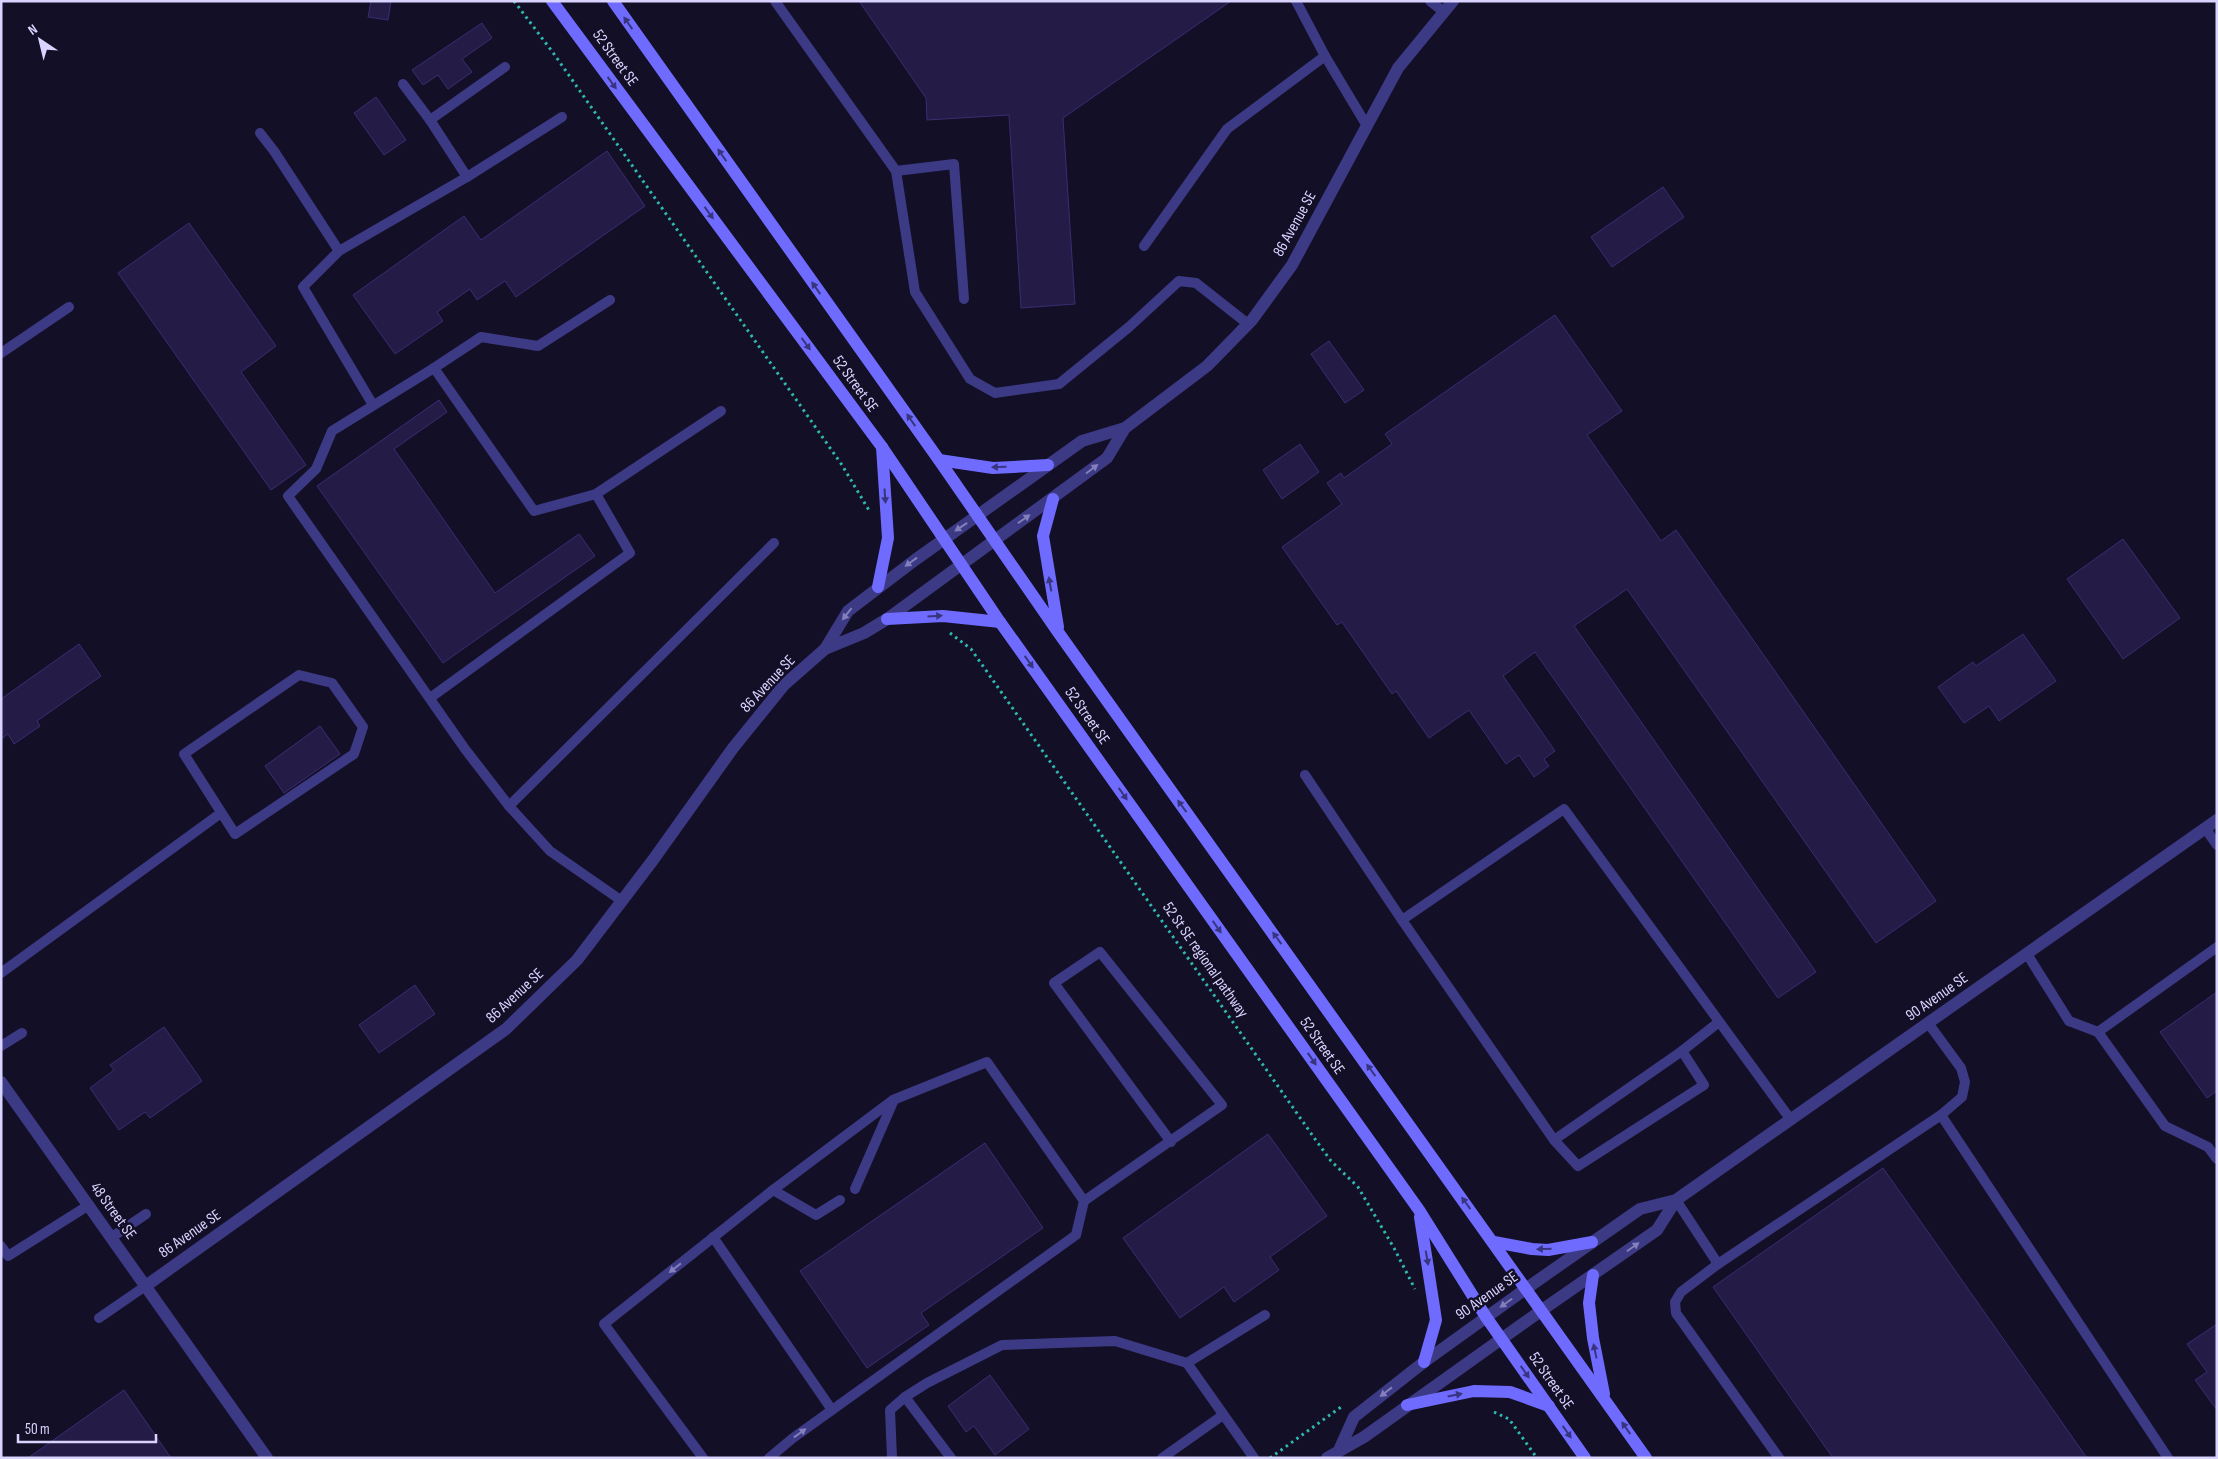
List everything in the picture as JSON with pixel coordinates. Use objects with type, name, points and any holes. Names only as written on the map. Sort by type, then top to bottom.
[{"type":"main road","name":"52 Street SE","points":[[552,1],[882,447],[1000,622],[1419,1210],[1500,1338],[1585,1458]]},
{"type":"main road","name":"52 Street SE","points":[[613,1],[939,460],[1058,632],[1527,1288],[1646,1458]]},
{"type":"main road","points":[[878,586],[888,538],[882,447]]},
{"type":"main road","points":[[939,460],[993,468],[1048,465]]},
{"type":"main road","points":[[1053,499],[1042,536],[1058,632]]},
{"type":"main road","points":[[887,619],[943,616],[1000,622]]},
{"type":"main road","points":[[1419,1210],[1436,1320],[1424,1362]]},
{"type":"main road","points":[[1494,1242],[1548,1250],[1592,1242]]},
{"type":"main road","points":[[1593,1275],[1588,1302],[1605,1399]]},
{"type":"main road","points":[[1407,1405],[1474,1391],[1510,1392],[1549,1406]]},
{"type":"street","name":"86 Avenue SE","points":[[147,1285],[506,1029],[577,960],[739,741],[784,685],[825,648],[848,610],[944,538],[978,516],[1082,441],[1125,428],[1206,366],[1248,324],[1292,265],[1398,68],[1453,1]]},
{"type":"street","name":"86 Avenue SE","points":[[825,648],[864,633],[887,619],[1053,499],[1107,458],[1125,428]]},
{"type":"street","name":"90 Avenue SE","points":[[1340,1448],[1354,1416],[1486,1317],[1640,1208],[1676,1200],[2217,820]]},
{"type":"street","name":"48 Street SE","points":[[1,1082],[147,1285],[267,1458]]},
{"type":"street","name":"90 Avenue SE","points":[[1327,1458],[1340,1448],[1364,1437],[1500,1338],[1657,1230],[1676,1200]]},
{"type":"lane","points":[[775,1],[896,171],[916,292],[970,379],[994,393],[1058,384],[1129,327],[1179,281],[1196,283],[1248,324]]},
{"type":"lane","points":[[1296,1],[1366,126]]},
{"type":"lane","points":[[1430,1],[1444,12]]},
{"type":"lane","points":[[1144,246],[1227,129],[1326,56]]},
{"type":"lane","points":[[430,120],[505,67]]},
{"type":"lane","points":[[403,84],[430,120],[467,177]]},
{"type":"lane","points":[[373,405],[302,287],[338,251],[467,177],[562,117]]},
{"type":"lane","points":[[260,132],[338,251]]},
{"type":"lane","points":[[896,171],[954,164],[964,299]]},
{"type":"lane","points":[[610,300],[538,346],[482,337],[332,431],[316,469],[288,496],[430,698],[509,806],[550,851],[622,901]]},
{"type":"lane","points":[[1,353],[69,307]]},
{"type":"lane","points":[[434,368],[534,511],[596,494],[721,411]]},
{"type":"lane","points":[[430,698],[630,553],[596,494]]},
{"type":"lane","points":[[509,806],[774,543]]},
{"type":"lane","points":[[299,675],[332,683],[363,727],[354,754],[235,834],[221,813],[184,754],[299,675]]},
{"type":"lane","points":[[1305,775],[1402,920],[1554,1140],[1578,1166],[1704,1085],[1682,1051]]},
{"type":"lane","points":[[1402,920],[1564,809],[1791,1120]]},
{"type":"lane","points":[[1,973],[221,813]]},
{"type":"lane","points":[[2205,828],[2217,845]]},
{"type":"lane","points":[[2098,1032],[2217,947]]},
{"type":"lane","points":[[769,1458],[832,1410],[1076,1235],[1084,1201],[1171,1142],[1222,1104],[1100,952],[1054,983],[1171,1142]]},
{"type":"lane","points":[[2027,954],[2069,1021],[2098,1032],[2165,1126],[2208,1147],[2217,1159]]},
{"type":"lane","points":[[1554,1140],[1682,1051],[1719,1022]]},
{"type":"lane","points":[[1779,1458],[1676,1313],[1675,1302],[1681,1292],[1718,1264],[1941,1115],[1962,1097],[1965,1082],[1961,1068],[1928,1023]]},
{"type":"lane","points":[[1,1046],[22,1033]]},
{"type":"lane","points":[[704,1458],[604,1324],[713,1237],[893,1100],[987,1062],[1084,1201]]},
{"type":"lane","points":[[855,1189],[893,1100]]},
{"type":"lane","points":[[1941,1115],[2168,1458]]},
{"type":"lane","points":[[774,1190],[816,1215],[840,1200]]},
{"type":"lane","points":[[1676,1200],[1718,1264]]},
{"type":"lane","points":[[1,1246],[5,1258],[89,1205]]},
{"type":"lane","points":[[112,1237],[146,1214]]},
{"type":"lane","points":[[713,1237],[832,1410]]},
{"type":"lane","points":[[99,1318],[147,1285]]},
{"type":"lane","points":[[1187,1363],[1265,1314]]},
{"type":"lane","points":[[892,1458],[890,1410],[905,1397],[927,1383],[1002,1345],[1114,1340],[1187,1363],[1254,1458]]},
{"type":"lane","points":[[905,1397],[952,1458]]},
{"type":"lane","points":[[1162,1458],[1223,1414]]},
{"type":"path","points":[[514,1],[554,54],[842,465],[869,510],[871,518]]},
{"type":"path","name":"52 St SE regional pathway","points":[[945,631],[958,637],[971,649],[1315,1139],[1332,1161],[1358,1187],[1394,1248],[1418,1298]]},
{"type":"path","points":[[1494,1412],[1509,1419],[1537,1458]]},
{"type":"building","points":[[371,1],[391,1],[388,20],[368,17]]},
{"type":"building","points":[[859,1],[1231,1],[1063,118],[1075,304],[1021,308],[1009,115],[927,120],[926,98]]},
{"type":"building","points":[[482,23],[492,38],[462,59],[472,72],[448,89],[438,75],[423,85],[412,70]]},
{"type":"building","points":[[376,97],[406,140],[384,155],[354,113]]},
{"type":"building","points":[[607,151],[645,206],[516,297],[505,281],[477,300],[470,289],[437,312],[443,321],[395,354],[353,295],[464,216],[481,240]]},
{"type":"building","points":[[1663,187],[1684,217],[1612,267],[1591,237]]},
{"type":"building","points":[[189,223],[276,346],[241,372],[306,465],[271,490],[118,273]]},
{"type":"building","points":[[1555,315],[1622,411],[1587,435],[1661,541],[1676,530],[1936,901],[1876,943],[1627,589],[1574,626],[1816,972],[1778,998],[1535,652],[1503,676],[1555,751],[1544,759],[1549,766],[1534,777],[1519,755],[1506,764],[1469,710],[1429,738],[1396,691],[1392,694],[1342,622],[1337,625],[1282,547],[1342,504],[1327,483],[1341,473],[1344,478],[1392,444],[1385,434]]},
{"type":"building","points":[[1329,341],[1364,390],[1345,403],[1311,354]]},
{"type":"building","points":[[439,400],[447,412],[394,449],[495,593],[579,534],[595,556],[443,663],[317,486]]},
{"type":"building","points":[[1300,444],[1319,472],[1282,499],[1263,470]]},
{"type":"building","points":[[2123,539],[2180,618],[2123,659],[2067,579]]},
{"type":"building","points":[[2023,634],[2056,681],[1999,721],[1989,706],[1964,723],[1938,687],[1973,662],[1976,666]]},
{"type":"building","points":[[79,644],[101,676],[37,721],[40,726],[14,744],[8,734],[1,739],[1,699]]},
{"type":"building","points":[[320,726],[340,754],[284,793],[265,766]]},
{"type":"building","points":[[415,985],[435,1014],[379,1053],[359,1025]]},
{"type":"building","points":[[2217,992],[2217,1091],[2207,1098],[2160,1032]]},
{"type":"building","points":[[164,1027],[202,1081],[150,1118],[145,1112],[119,1130],[90,1088],[114,1070],[110,1065]]},
{"type":"building","points":[[1268,1134],[1327,1216],[1270,1257],[1279,1270],[1234,1302],[1224,1287],[1180,1318],[1123,1238]]},
{"type":"building","points":[[985,1143],[1043,1228],[921,1313],[929,1325],[867,1368],[800,1271]]},
{"type":"building","points":[[1883,1168],[2087,1458],[1833,1458],[1713,1287]]},
{"type":"building","points":[[2217,1324],[2217,1410],[2195,1380],[2207,1372],[2187,1344]]},
{"type":"building","points":[[990,1375],[1029,1429],[995,1455],[974,1426],[966,1432],[948,1406]]},
{"type":"building","points":[[124,1390],[171,1458],[28,1458]]}]
